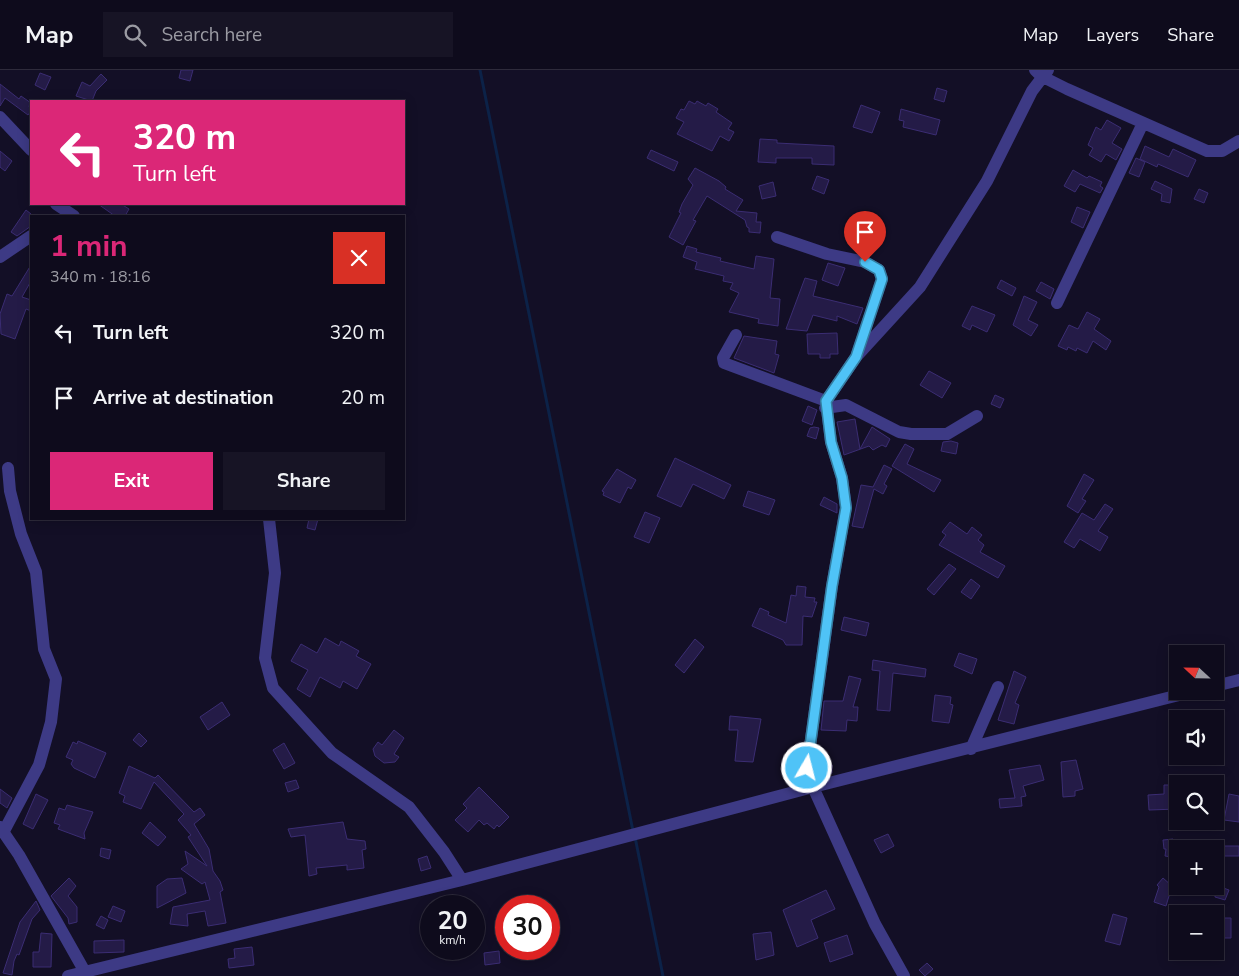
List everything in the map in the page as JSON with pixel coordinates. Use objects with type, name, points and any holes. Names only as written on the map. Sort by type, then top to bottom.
[{"type":"street","points":[[904,976],[875,924],[813,787],[807,768],[832,586],[846,508],[846,492],[831,442],[826,405],[856,357],[920,287],[944,250],[987,181],[1038,71],[1143,123],[1168,132],[1207,151],[1222,151],[1239,141]]},
{"type":"street","points":[[0,117],[30,148]]},
{"type":"street","points":[[1057,303],[1143,123]]},
{"type":"street","points":[[57,205],[71,215]]},
{"type":"street","points":[[0,258],[30,237]]},
{"type":"street","points":[[777,238],[827,254],[865,262],[879,270],[882,279],[856,357]]},
{"type":"street","points":[[736,335],[723,358],[724,363],[826,405],[846,405],[899,432],[946,434],[977,416]]},
{"type":"street","points":[[8,468],[10,491],[21,534],[36,572],[44,649],[56,679],[51,722],[39,765],[2,829],[85,972]]},
{"type":"street","points":[[269,520],[275,572],[264,658],[273,688],[332,753],[409,807],[444,852],[462,880]]},
{"type":"street","points":[[1224,684],[1239,680]]},
{"type":"street","points":[[971,749],[998,687]]},
{"type":"street","points":[[68,976],[462,880],[813,787],[971,749],[1169,698]]},
{"type":"building","points":[[181,70],[193,70],[190,81],[179,78]]},
{"type":"building","points":[[40,73],[51,77],[45,90],[35,85]]},
{"type":"building","points":[[101,74],[107,80],[96,91],[92,100],[76,96],[82,82],[90,86]]},
{"type":"building","points":[[0,84],[19,99],[21,96],[30,102],[30,112],[28,115],[5,98],[0,106]]},
{"type":"building","points":[[937,88],[947,91],[944,102],[934,99]]},
{"type":"building","points":[[689,101],[695,104],[697,101],[706,106],[708,103],[718,109],[716,112],[732,123],[728,129],[734,132],[729,141],[720,136],[712,151],[677,134],[684,122],[676,118]]},
{"type":"building","points":[[861,105],[880,112],[872,133],[853,127]]},
{"type":"building","points":[[901,109],[940,120],[936,135],[903,127],[904,121],[899,120]]},
{"type":"building","points":[[1107,120],[1121,128],[1112,143],[1122,149],[1116,160],[1106,154],[1101,162],[1089,155],[1093,148],[1088,145],[1096,127],[1101,130]]},
{"type":"building","points":[[760,139],[777,140],[777,143],[834,146],[834,165],[812,164],[812,158],[776,158],[776,163],[758,162]]},
{"type":"building","points":[[1145,146],[1169,157],[1173,149],[1196,160],[1188,177],[1158,164],[1157,167],[1140,159]]},
{"type":"building","points":[[651,150],[678,162],[674,171],[647,158]]},
{"type":"building","points":[[0,151],[12,161],[5,171],[0,167]]},
{"type":"building","points":[[1136,158],[1145,162],[1139,177],[1129,173]]},
{"type":"building","points":[[695,168],[719,181],[726,187],[725,189],[743,200],[736,211],[757,213],[756,222],[761,222],[760,233],[749,232],[745,220],[707,196],[693,220],[696,221],[683,245],[669,237],[681,213],[679,212],[682,204],[693,185],[688,179]]},
{"type":"building","points":[[1073,170],[1087,178],[1089,176],[1102,182],[1100,186],[1103,188],[1100,193],[1080,184],[1075,192],[1064,186]]},
{"type":"building","points":[[817,176],[829,180],[824,194],[812,189]]},
{"type":"building","points":[[1155,181],[1172,189],[1170,203],[1161,201],[1162,194],[1151,189]]},
{"type":"building","points":[[773,182],[776,196],[762,199],[759,186]]},
{"type":"building","points":[[1199,189],[1208,193],[1204,203],[1194,199]]},
{"type":"building","points":[[99,205],[123,205],[129,209],[126,215],[114,215]]},
{"type":"building","points":[[1077,207],[1090,212],[1083,228],[1071,222]]},
{"type":"building","points":[[26,210],[31,214],[30,227],[17,236],[11,232]]},
{"type":"building","points":[[687,246],[697,249],[696,252],[721,258],[720,261],[754,269],[756,256],[774,259],[770,298],[780,299],[778,326],[758,323],[759,319],[729,312],[739,293],[730,289],[733,283],[723,281],[724,276],[695,269],[697,262],[683,257]]},
{"type":"building","points":[[828,263],[845,268],[838,286],[822,280]]},
{"type":"building","points":[[30,267],[30,283],[22,297],[30,300],[30,311],[26,309],[15,339],[1,334],[0,314],[7,294],[12,296]]},
{"type":"building","points":[[805,278],[817,281],[813,296],[863,308],[857,324],[837,316],[837,321],[813,315],[807,331],[786,329]]},
{"type":"building","points":[[1001,280],[1016,288],[1012,296],[997,288]]},
{"type":"building","points":[[1041,282],[1054,289],[1050,299],[1036,291]]},
{"type":"building","points":[[1024,296],[1037,302],[1028,320],[1038,325],[1031,336],[1013,325]]},
{"type":"building","points":[[972,306],[995,315],[987,332],[972,325],[970,330],[962,326]]},
{"type":"building","points":[[1087,312],[1100,319],[1094,329],[1111,341],[1106,350],[1093,341],[1087,353],[1077,348],[1076,351],[1068,347],[1067,350],[1058,346],[1069,325],[1078,329]]},
{"type":"building","points":[[837,333],[838,354],[830,354],[830,358],[820,358],[820,354],[808,354],[807,334]]},
{"type":"building","points":[[744,336],[777,341],[775,354],[779,355],[774,373],[734,358]]},
{"type":"building","points":[[929,371],[951,383],[942,398],[920,385]]},
{"type":"building","points":[[995,395],[1004,399],[1000,408],[991,404]]},
{"type":"building","points":[[808,406],[817,410],[812,425],[802,421]]},
{"type":"building","points":[[855,419],[860,449],[872,427],[890,439],[886,447],[882,445],[873,450],[869,446],[844,455],[837,422]]},
{"type":"building","points":[[810,428],[819,428],[816,439],[807,436]]},
{"type":"building","points":[[951,441],[958,443],[956,454],[941,451],[943,442]]},
{"type":"building","points":[[905,444],[914,449],[907,464],[941,480],[934,492],[892,466]]},
{"type":"building","points":[[675,458],[731,485],[724,499],[693,484],[681,507],[657,496]]},
{"type":"building","points":[[884,465],[892,469],[884,484],[887,486],[883,494],[874,489],[863,528],[852,526],[861,485],[873,487]]},
{"type":"building","points":[[617,469],[636,480],[631,489],[628,487],[620,503],[603,495],[604,492],[602,491]]},
{"type":"building","points":[[1084,474],[1094,480],[1082,499],[1086,501],[1078,513],[1067,506]]},
{"type":"building","points":[[748,491],[775,500],[769,515],[743,506]]},
{"type":"building","points":[[824,497],[837,504],[837,513],[820,505]]},
{"type":"building","points":[[1105,504],[1113,509],[1098,531],[1108,537],[1100,551],[1080,539],[1074,548],[1064,542],[1082,513],[1094,520]]},
{"type":"building","points":[[645,512],[660,518],[649,543],[634,537]]},
{"type":"building","points":[[309,520],[318,520],[315,530],[307,528]]},
{"type":"building","points":[[950,522],[967,534],[972,527],[982,535],[978,540],[984,545],[980,552],[1005,566],[998,578],[939,545],[946,535],[942,532]]},
{"type":"building","points":[[949,564],[956,569],[934,595],[927,589]]},
{"type":"building","points":[[971,579],[980,586],[971,599],[961,592]]},
{"type":"building","points":[[797,586],[806,587],[805,597],[815,598],[814,602],[817,602],[812,617],[803,616],[802,645],[786,645],[783,640],[752,626],[760,608],[769,612],[768,615],[786,623],[791,595],[796,596]]},
{"type":"building","points":[[844,617],[869,623],[866,636],[841,630]]},
{"type":"building","points":[[325,638],[339,646],[341,641],[359,651],[356,656],[371,664],[357,689],[343,681],[340,688],[320,677],[310,697],[297,689],[308,670],[291,661],[301,644],[317,653]]},
{"type":"building","points":[[695,639],[704,647],[684,673],[675,665]]},
{"type":"building","points":[[959,653],[977,659],[972,674],[954,666]]},
{"type":"building","points":[[873,660],[926,669],[925,677],[893,673],[890,711],[877,710],[880,671],[872,670]]},
{"type":"building","points":[[1014,671],[1026,677],[1015,703],[1019,705],[1014,724],[998,720]]},
{"type":"building","points":[[849,676],[861,679],[853,707],[858,707],[857,721],[847,720],[846,731],[821,730],[824,701],[843,701]]},
{"type":"building","points":[[935,695],[951,697],[950,704],[953,705],[949,723],[932,721]]},
{"type":"building","points":[[222,702],[230,715],[208,730],[200,717]]},
{"type":"building","points":[[730,716],[761,719],[753,762],[735,761],[738,730],[729,730]]},
{"type":"building","points":[[394,730],[404,738],[394,754],[399,757],[395,762],[384,763],[375,756],[373,749],[378,742],[382,745]]},
{"type":"building","points":[[139,733],[147,741],[141,747],[133,740]]},
{"type":"building","points":[[78,741],[106,753],[95,778],[74,768],[71,764],[73,760],[66,757],[73,742],[77,744]]},
{"type":"building","points":[[284,743],[295,763],[284,769],[273,750]]},
{"type":"building","points":[[1076,760],[1083,789],[1075,791],[1075,796],[1063,797],[1061,762]]},
{"type":"building","points":[[816,765],[832,765],[832,773],[819,777]]},
{"type":"building","points":[[1040,765],[1044,780],[1023,786],[1026,796],[1021,797],[1022,806],[1000,808],[999,799],[1015,798],[1009,770]]},
{"type":"building","points":[[129,766],[155,778],[158,775],[194,812],[200,808],[205,815],[194,824],[209,849],[213,871],[220,881],[223,890],[220,892],[226,923],[208,926],[205,911],[187,914],[188,926],[170,924],[173,907],[210,900],[205,882],[202,884],[181,869],[188,864],[185,851],[207,866],[188,837],[191,835],[178,820],[184,814],[154,782],[141,809],[123,802],[125,796],[119,793]]},
{"type":"building","points":[[296,780],[299,788],[288,792],[285,783]]},
{"type":"building","points":[[1164,785],[1169,785],[1169,809],[1149,810],[1148,795],[1164,794]]},
{"type":"building","points":[[479,787],[509,817],[499,827],[497,825],[494,829],[487,823],[484,825],[479,820],[468,832],[455,820],[467,808],[463,804]]},
{"type":"building","points":[[0,789],[12,798],[7,808],[0,803]]},
{"type":"building","points":[[36,794],[48,800],[33,829],[23,824]]},
{"type":"building","points":[[1229,794],[1239,796],[1239,822],[1224,820]]},
{"type":"building","points":[[67,805],[93,812],[84,833],[85,839],[58,829],[60,825],[54,823],[59,808],[65,810]]},
{"type":"building","points":[[150,822],[166,837],[158,846],[142,833]]},
{"type":"building","points":[[343,822],[347,839],[365,841],[366,849],[362,850],[364,868],[347,870],[347,865],[316,868],[317,874],[309,876],[305,835],[291,837],[288,829]]},
{"type":"building","points":[[888,834],[894,846],[881,853],[874,840]]},
{"type":"building","points":[[1173,839],[1169,840],[1169,857],[1165,856],[1166,849],[1164,849],[1163,840]]},
{"type":"building","points":[[1224,846],[1239,846],[1239,856],[1224,856]]},
{"type":"building","points":[[101,848],[111,850],[109,859],[100,856]]},
{"type":"building","points":[[427,856],[431,868],[421,871],[418,859]]},
{"type":"building","points":[[69,878],[76,886],[68,896],[77,907],[77,922],[69,924],[68,918],[51,896]]},
{"type":"building","points":[[182,878],[186,893],[157,908],[157,886],[167,879]]},
{"type":"building","points":[[1163,878],[1169,883],[1169,895],[1166,906],[1154,902],[1159,887],[1157,885]]},
{"type":"building","points":[[1224,888],[1229,890],[1225,900],[1215,897],[1215,895],[1224,895]]},
{"type":"building","points":[[826,890],[835,909],[811,920],[818,938],[797,947],[783,910]]},
{"type":"building","points":[[36,901],[40,910],[32,919],[19,955],[17,954],[14,961],[12,975],[3,973],[20,922]]},
{"type":"building","points":[[113,906],[125,911],[121,922],[108,917]]},
{"type":"building","points":[[1113,914],[1127,918],[1120,945],[1105,941]]},
{"type":"building","points":[[101,916],[108,920],[104,929],[96,925]]},
{"type":"building","points":[[1224,918],[1231,918],[1231,938],[1224,938]]},
{"type":"building","points":[[771,932],[774,955],[756,960],[753,934]]},
{"type":"building","points":[[41,933],[52,934],[51,967],[33,967],[33,952],[39,952]]},
{"type":"building","points":[[847,935],[853,954],[830,962],[824,943]]},
{"type":"building","points":[[124,940],[124,952],[94,953],[94,941]]},
{"type":"building","points":[[252,947],[254,965],[229,968],[228,959],[235,958],[234,949]]},
{"type":"building","points":[[495,952],[495,960],[500,960],[500,963],[485,965],[485,953]]},
{"type":"building","points":[[927,963],[933,969],[925,976],[919,970]]},
{"type":"waterway","points":[[480,70],[633,831]]},
{"type":"waterway","points":[[635,837],[663,976]]},
{"type":"route","points":[[807,768],[825,648],[832,586],[846,508],[846,492],[831,442],[826,401],[856,357],[882,279],[879,270],[865,262]]}]
